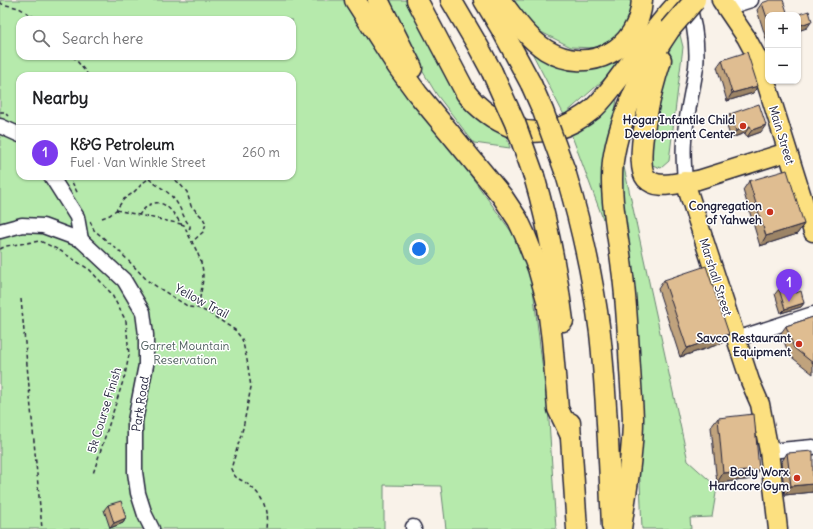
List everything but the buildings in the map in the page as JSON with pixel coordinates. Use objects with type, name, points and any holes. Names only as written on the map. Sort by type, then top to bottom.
[{"type":"highway","points":[[355,0],[403,74],[511,208],[518,220],[532,250],[543,284],[552,340],[558,409],[571,436]]},
{"type":"highway","points":[[378,0],[424,90],[465,152]]},
{"type":"highway","points":[[417,0],[466,93],[477,106],[494,119],[505,124],[522,130],[540,132],[550,131],[562,127],[579,119],[594,108],[617,81],[669,26],[688,1]]},
{"type":"highway","points":[[451,0],[492,72],[515,123],[534,176],[543,207],[556,272],[564,336],[577,529]]},
{"type":"highway","points":[[484,0],[502,30],[530,84],[545,118],[565,171],[584,239],[600,332],[606,398],[612,529]]},
{"type":"highway","points":[[500,0],[522,29],[539,45],[562,57],[581,60],[609,54],[625,43],[636,28],[642,0]]},
{"type":"highway","points":[[669,26],[651,93],[645,125],[642,164],[645,177],[655,184],[663,185],[685,182]]},
{"type":"highway","points":[[621,529],[631,452],[633,418],[625,296],[613,207],[613,161],[619,132],[630,104],[653,54],[669,26]]},
{"type":"main road","name":"Main Street","points":[[723,4],[746,36],[760,63],[787,152],[809,207],[813,232]]},
{"type":"main road","points":[[685,182],[698,180],[787,152]]},
{"type":"main road","name":"Marshall Street","points":[[685,182],[750,381],[760,404],[770,451],[778,529]]},
{"type":"street","points":[[723,4],[751,0]]},
{"type":"street","name":"Marshall Street","points":[[685,182],[683,161],[684,139],[696,57],[695,30],[688,1]]},
{"type":"street","points":[[0,126],[16,133]]},
{"type":"street","points":[[53,180],[76,217],[81,240]]},
{"type":"street","name":"Park Road","points":[[0,231],[22,225],[43,226],[81,240],[124,280],[143,312],[146,335],[146,365],[135,421],[135,472],[138,493],[145,515],[152,529]]},
{"type":"street","points":[[736,339],[813,314]]},
{"type":"street","points":[[770,451],[813,447]]},
{"type":"path","points":[[0,2],[2,4],[19,8],[32,16]]},
{"type":"path","points":[[76,60],[86,72]]},
{"type":"path","points":[[71,180],[78,196]]},
{"type":"path","points":[[102,218],[110,215],[116,210],[124,199],[148,180]]},
{"type":"path","points":[[150,180],[166,191],[179,206],[185,221],[190,226],[190,228],[186,230]]},
{"type":"path","points":[[176,180],[187,192],[191,206],[203,218],[206,224],[203,232],[192,242]]},
{"type":"path","points":[[139,215],[147,206],[158,202],[170,209],[181,224],[184,225],[202,265],[202,288],[198,308]]},
{"type":"path","points":[[116,210],[181,224]]},
{"type":"path","name":"Yellow Trail","points":[[88,216],[94,230],[119,251],[148,281],[189,307],[198,308],[209,313],[235,330],[242,339],[251,387],[243,428],[231,469],[235,477],[258,492],[264,503],[267,518],[266,529]]},
{"type":"path","name":"5k Course Finish","points":[[0,249],[6,246],[40,241],[59,250],[90,270],[111,293],[126,321],[129,355],[125,375],[93,474]]},
{"type":"path","points":[[21,299],[42,529]]},
{"type":"green space","name":"Garret Mountain Reservation","points":[[0,0],[348,0],[381,52],[529,256],[549,420],[556,529],[446,529],[441,486],[384,485],[384,529],[0,529]]},
{"type":"green space","points":[[387,0],[408,0],[471,109],[504,127],[510,148],[474,143],[437,95],[414,57]]},
{"type":"green space","points":[[514,0],[634,0],[633,14],[618,37],[594,48],[571,47],[535,29]]},
{"type":"green space","points":[[679,31],[683,47],[669,161],[661,168],[649,164],[661,68]]},
{"type":"green space","points":[[527,43],[619,56],[618,67],[564,115]]},
{"type":"green space","points":[[618,93],[606,162],[606,207],[603,219],[570,131]]},
{"type":"green space","points":[[622,158],[688,461],[717,487],[712,517],[690,518],[691,529],[642,529],[639,457],[620,195]]},
{"type":"place","name":"Hogar Infantile Child Development Center","points":[[743,126]]},
{"type":"place","name":"Congregation of Yahweh","points":[[770,212]]},
{"type":"place","name":"K&G Petroleum","points":[[789,302]]},
{"type":"place","name":"Savco Restaurant Equipment","points":[[799,344]]},
{"type":"place","name":"Body Worx Hardcore Gym","points":[[797,478]]}]
